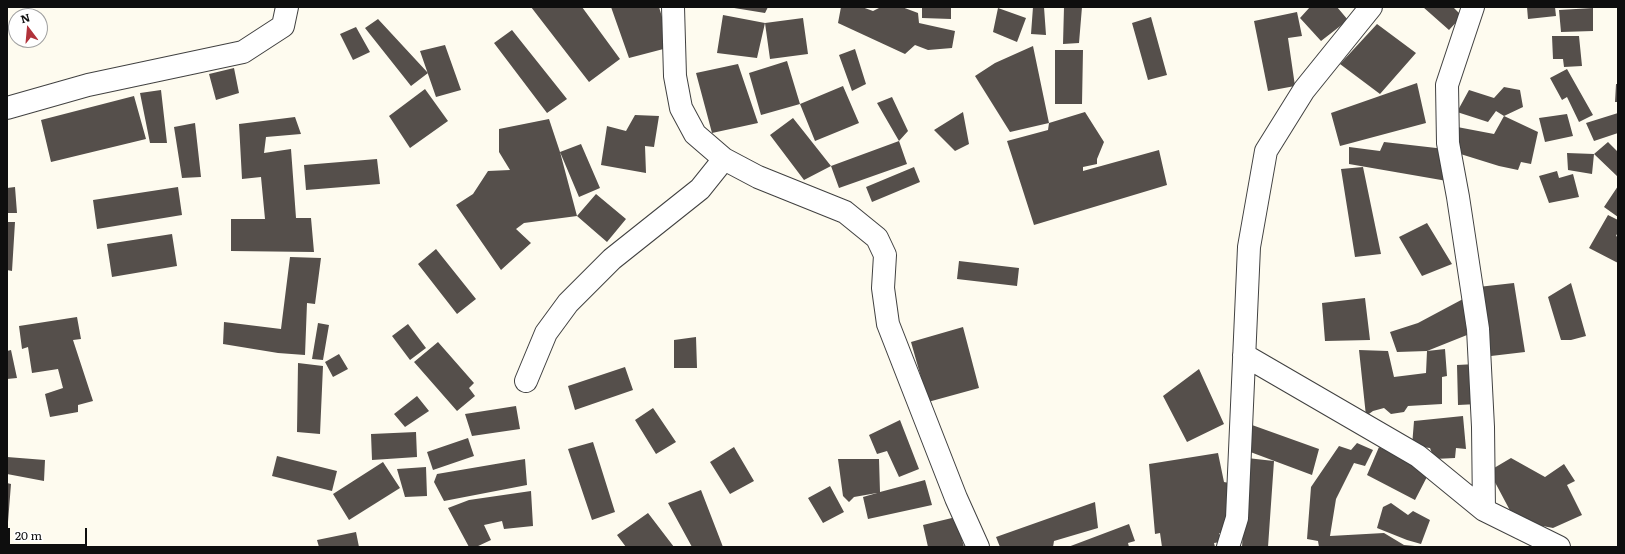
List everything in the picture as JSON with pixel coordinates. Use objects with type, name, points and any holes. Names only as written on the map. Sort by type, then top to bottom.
[{"type":"street","points":[[7,108],[88,85],[243,52],[283,26],[287,7]]},
{"type":"street","points":[[673,7],[675,76],[681,108],[695,134],[724,159],[758,177],[845,212],[877,238],[885,256],[883,288],[888,324],[953,491],[978,547]]},
{"type":"street","points":[[1228,547],[1237,518],[1249,247],[1266,151],[1304,90],[1371,7]]},
{"type":"street","points":[[1473,7],[1448,86],[1448,143],[1458,197],[1478,329],[1483,428],[1484,510]]},
{"type":"street","points":[[526,381],[546,333],[568,302],[612,259],[700,189],[724,159]]},
{"type":"street","points":[[1244,355],[1418,456],[1484,510],[1559,547]]},
{"type":"building","points":[[531,7],[582,7],[620,59],[589,82]]},
{"type":"building","points":[[611,7],[659,7],[671,47],[629,58]]},
{"type":"building","points":[[728,7],[768,7],[765,13]]},
{"type":"building","points":[[841,7],[862,7],[873,11],[881,7],[902,7],[918,13],[919,23],[955,31],[952,48],[928,50],[915,45],[905,54],[838,23]]},
{"type":"building","points":[[922,7],[951,7],[951,19],[922,18]]},
{"type":"building","points":[[1033,7],[1044,7],[1046,35],[1031,34]]},
{"type":"building","points":[[1064,7],[1082,7],[1079,43],[1063,44]]},
{"type":"building","points":[[1310,7],[1337,7],[1348,20],[1321,41],[1300,18]]},
{"type":"building","points":[[1423,7],[1453,7],[1462,16],[1449,30]]},
{"type":"building","points":[[1527,7],[1555,7],[1556,16],[1528,19]]},
{"type":"building","points":[[998,8],[1026,18],[1017,42],[993,32]]},
{"type":"building","points":[[1593,8],[1593,31],[1561,32],[1559,10]]},
{"type":"building","points":[[1297,12],[1302,36],[1288,38],[1295,86],[1268,91],[1254,21]]},
{"type":"building","points":[[723,15],[765,23],[757,58],[717,53]]},
{"type":"building","points":[[1151,17],[1167,75],[1148,80],[1132,23]]},
{"type":"building","points":[[803,18],[808,54],[770,59],[765,23]]},
{"type":"building","points":[[378,19],[428,73],[411,86],[365,28]]},
{"type":"building","points":[[1377,24],[1416,53],[1380,94],[1340,64]]},
{"type":"building","points":[[356,27],[370,52],[353,60],[340,34]]},
{"type":"building","points":[[512,30],[567,99],[547,113],[494,43]]},
{"type":"building","points":[[1552,36],[1579,36],[1582,66],[1564,67],[1563,59],[1553,59]]},
{"type":"building","points":[[445,45],[461,90],[436,97],[420,51]]},
{"type":"building","points":[[1033,46],[1049,123],[1010,132],[975,76],[995,63]]},
{"type":"building","points":[[855,49],[866,84],[852,91],[839,55]]},
{"type":"building","points":[[1055,50],[1083,50],[1082,104],[1055,104]]},
{"type":"building","points":[[787,61],[800,104],[761,115],[749,73]]},
{"type":"building","points":[[738,64],[758,123],[712,133],[696,73]]},
{"type":"building","points":[[234,68],[239,93],[216,100],[209,74]]},
{"type":"building","points":[[1567,69],[1593,115],[1579,122],[1567,97],[1562,100],[1550,78]]},
{"type":"building","points":[[1417,83],[1426,123],[1340,146],[1331,113]]},
{"type":"building","points":[[1616,84],[1618,84],[1618,102],[1615,102]]},
{"type":"building","points":[[843,86],[859,123],[815,141],[800,104]]},
{"type":"building","points":[[1504,87],[1520,90],[1523,107],[1504,116],[1496,111],[1488,122],[1457,112],[1469,90],[1494,98]]},
{"type":"building","points":[[425,89],[448,121],[410,148],[389,116]]},
{"type":"building","points":[[161,90],[167,143],[150,143],[140,93]]},
{"type":"building","points":[[134,96],[146,139],[51,162],[41,120]]},
{"type":"building","points":[[892,97],[908,131],[899,141],[877,103]]},
{"type":"building","points":[[963,112],[969,144],[955,151],[934,130]]},
{"type":"building","points":[[1085,112],[1104,142],[1097,159],[1097,164],[1083,167],[1083,171],[1159,150],[1167,185],[1034,225],[1007,141],[1048,130],[1049,123]]},
{"type":"building","points":[[1618,113],[1618,133],[1594,141],[1586,123]]},
{"type":"building","points":[[1567,114],[1573,136],[1545,142],[1539,118]]},
{"type":"building","points":[[635,115],[659,116],[654,147],[645,146],[646,173],[601,165],[607,126],[626,131]]},
{"type":"building","points":[[1504,116],[1538,132],[1531,164],[1521,162],[1518,170],[1499,166],[1454,152],[1452,126],[1494,134]]},
{"type":"building","points":[[295,117],[301,134],[266,137],[264,153],[291,149],[296,218],[311,218],[314,252],[231,251],[231,219],[265,219],[261,177],[242,179],[239,124]]},
{"type":"building","points":[[793,118],[831,166],[804,180],[770,135]]},
{"type":"building","points":[[549,119],[560,152],[577,216],[524,223],[516,229],[531,243],[501,270],[456,205],[473,194],[488,171],[510,170],[499,152],[499,129]]},
{"type":"building","points":[[195,123],[201,177],[182,178],[174,127]]},
{"type":"building","points":[[899,141],[907,164],[839,188],[831,166]]},
{"type":"building","points":[[1384,142],[1445,149],[1447,181],[1349,164],[1349,147],[1380,151]]},
{"type":"building","points":[[1608,142],[1618,152],[1618,177],[1594,154]]},
{"type":"building","points":[[581,144],[600,188],[579,197],[560,152]]},
{"type":"building","points":[[1567,153],[1594,154],[1592,174],[1568,170]]},
{"type":"building","points":[[377,159],[380,184],[306,190],[304,165]]},
{"type":"building","points":[[914,167],[920,182],[872,202],[866,187]]},
{"type":"building","points":[[1363,167],[1381,254],[1355,257],[1341,169]]},
{"type":"building","points":[[1557,171],[1559,178],[1573,174],[1579,197],[1549,203],[1539,176]]},
{"type":"building","points":[[1618,186],[1618,217],[1604,207]]},
{"type":"building","points":[[15,187],[17,213],[7,213],[7,188]]},
{"type":"building","points":[[178,187],[182,215],[97,229],[93,200]]},
{"type":"building","points":[[596,194],[626,219],[607,242],[577,216]]},
{"type":"building","points":[[1608,215],[1618,220],[1618,232],[1616,236],[1618,237],[1618,263],[1589,248]]},
{"type":"building","points":[[7,222],[15,222],[12,271],[7,270]]},
{"type":"building","points":[[1427,223],[1452,264],[1422,276],[1399,237]]},
{"type":"building","points":[[172,234],[177,266],[112,277],[107,244]]},
{"type":"building","points":[[436,249],[476,299],[457,314],[418,264]]},
{"type":"building","points":[[290,257],[321,258],[315,304],[307,303],[305,355],[278,353],[223,344],[224,322],[281,329]]},
{"type":"building","points":[[959,261],[1019,268],[1017,286],[957,279]]},
{"type":"building","points":[[1514,283],[1525,352],[1491,356],[1478,287]]},
{"type":"building","points":[[1571,283],[1586,336],[1571,340],[1561,340],[1548,297]]},
{"type":"building","points":[[1365,298],[1370,340],[1325,341],[1322,303]]},
{"type":"building","points":[[1463,299],[1467,335],[1427,351],[1397,352],[1390,332],[1418,323]]},
{"type":"building","points":[[77,317],[81,339],[73,340],[93,401],[78,405],[78,412],[50,417],[45,394],[63,388],[58,369],[32,373],[28,347],[22,349],[19,326]]},
{"type":"building","points":[[318,323],[329,325],[323,360],[312,359]]},
{"type":"building","points":[[408,324],[426,348],[410,360],[392,336]]},
{"type":"building","points":[[963,327],[979,388],[928,402],[911,342]]},
{"type":"building","points":[[696,337],[697,368],[674,368],[674,340]]},
{"type":"building","points":[[438,342],[474,383],[469,388],[475,396],[457,411],[414,362]]},
{"type":"building","points":[[1445,349],[1447,376],[1442,377],[1442,404],[1408,406],[1404,412],[1391,414],[1384,408],[1373,411],[1366,416],[1359,350],[1388,351],[1394,377],[1426,373],[1427,351]]},
{"type":"building","points":[[11,350],[17,378],[7,379],[7,351]]},
{"type":"building","points":[[339,354],[348,369],[333,377],[325,362]]},
{"type":"building","points":[[298,363],[323,366],[320,434],[297,432]]},
{"type":"building","points":[[1476,364],[1478,404],[1458,405],[1457,365]]},
{"type":"building","points":[[625,367],[633,390],[575,410],[568,386]]},
{"type":"building","points":[[1199,369],[1224,424],[1187,442],[1163,396]]},
{"type":"building","points":[[417,396],[429,411],[405,427],[394,414]]},
{"type":"building","points":[[516,406],[520,429],[472,436],[465,414]]},
{"type":"building","points":[[653,408],[676,442],[656,454],[635,420]]},
{"type":"building","points":[[1463,416],[1466,449],[1456,448],[1455,458],[1434,459],[1430,448],[1412,446],[1414,421]]},
{"type":"building","points":[[900,420],[919,469],[899,477],[887,451],[877,454],[869,435]]},
{"type":"building","points":[[1252,425],[1319,449],[1312,475],[1245,450]]},
{"type":"building","points":[[416,432],[417,457],[372,460],[371,434]]},
{"type":"building","points":[[468,438],[474,456],[433,470],[427,452]]},
{"type":"building","points":[[593,442],[615,512],[592,520],[568,449]]},
{"type":"building","points":[[1357,443],[1373,450],[1365,466],[1354,463],[1336,499],[1330,536],[1384,533],[1404,545],[1415,547],[1319,547],[1318,541],[1307,539],[1311,487],[1339,446],[1351,450]]},
{"type":"building","points":[[734,447],[754,481],[730,494],[710,462]]},
{"type":"building","points":[[1379,447],[1429,473],[1415,500],[1367,475]]},
{"type":"building","points":[[1218,453],[1224,482],[1229,483],[1227,534],[1219,533],[1221,542],[1214,543],[1215,547],[1162,547],[1160,533],[1155,534],[1149,464]]},
{"type":"building","points":[[277,456],[337,471],[332,491],[272,476]]},
{"type":"building","points":[[7,457],[45,460],[44,481],[7,474]]},
{"type":"building","points":[[1247,458],[1274,461],[1268,547],[1242,547]]},
{"type":"building","points":[[1511,458],[1545,477],[1564,464],[1575,481],[1567,485],[1582,515],[1553,528],[1532,524],[1514,518],[1489,471]]},
{"type":"building","points":[[525,459],[527,485],[444,501],[434,482],[437,474]]},
{"type":"building","points":[[838,459],[879,459],[880,492],[925,480],[932,505],[868,519],[863,497],[877,493],[854,497],[849,502],[843,496]]},
{"type":"building","points":[[383,462],[400,488],[349,520],[333,494]]},
{"type":"building","points":[[426,467],[427,496],[405,497],[397,469]]},
{"type":"building","points":[[7,483],[11,484],[8,522],[7,521]]},
{"type":"building","points":[[830,486],[844,512],[823,523],[808,498]]},
{"type":"building","points":[[701,490],[723,547],[692,547],[668,503]]},
{"type":"building","points":[[531,491],[533,526],[504,529],[502,521],[484,525],[491,540],[476,547],[469,547],[448,508],[469,500]]},
{"type":"building","points":[[1095,502],[1098,528],[1054,541],[1053,547],[1000,547],[996,537]]},
{"type":"building","points":[[1391,503],[1408,515],[1413,511],[1430,520],[1421,544],[1377,528],[1383,507]]},
{"type":"building","points":[[648,513],[674,547],[626,547],[617,535]]},
{"type":"building","points":[[956,517],[964,547],[928,547],[923,525]]},
{"type":"building","points":[[1129,524],[1135,541],[1128,543],[1129,547],[1068,547]]},
{"type":"building","points":[[356,532],[359,547],[319,547],[317,540]]}]
